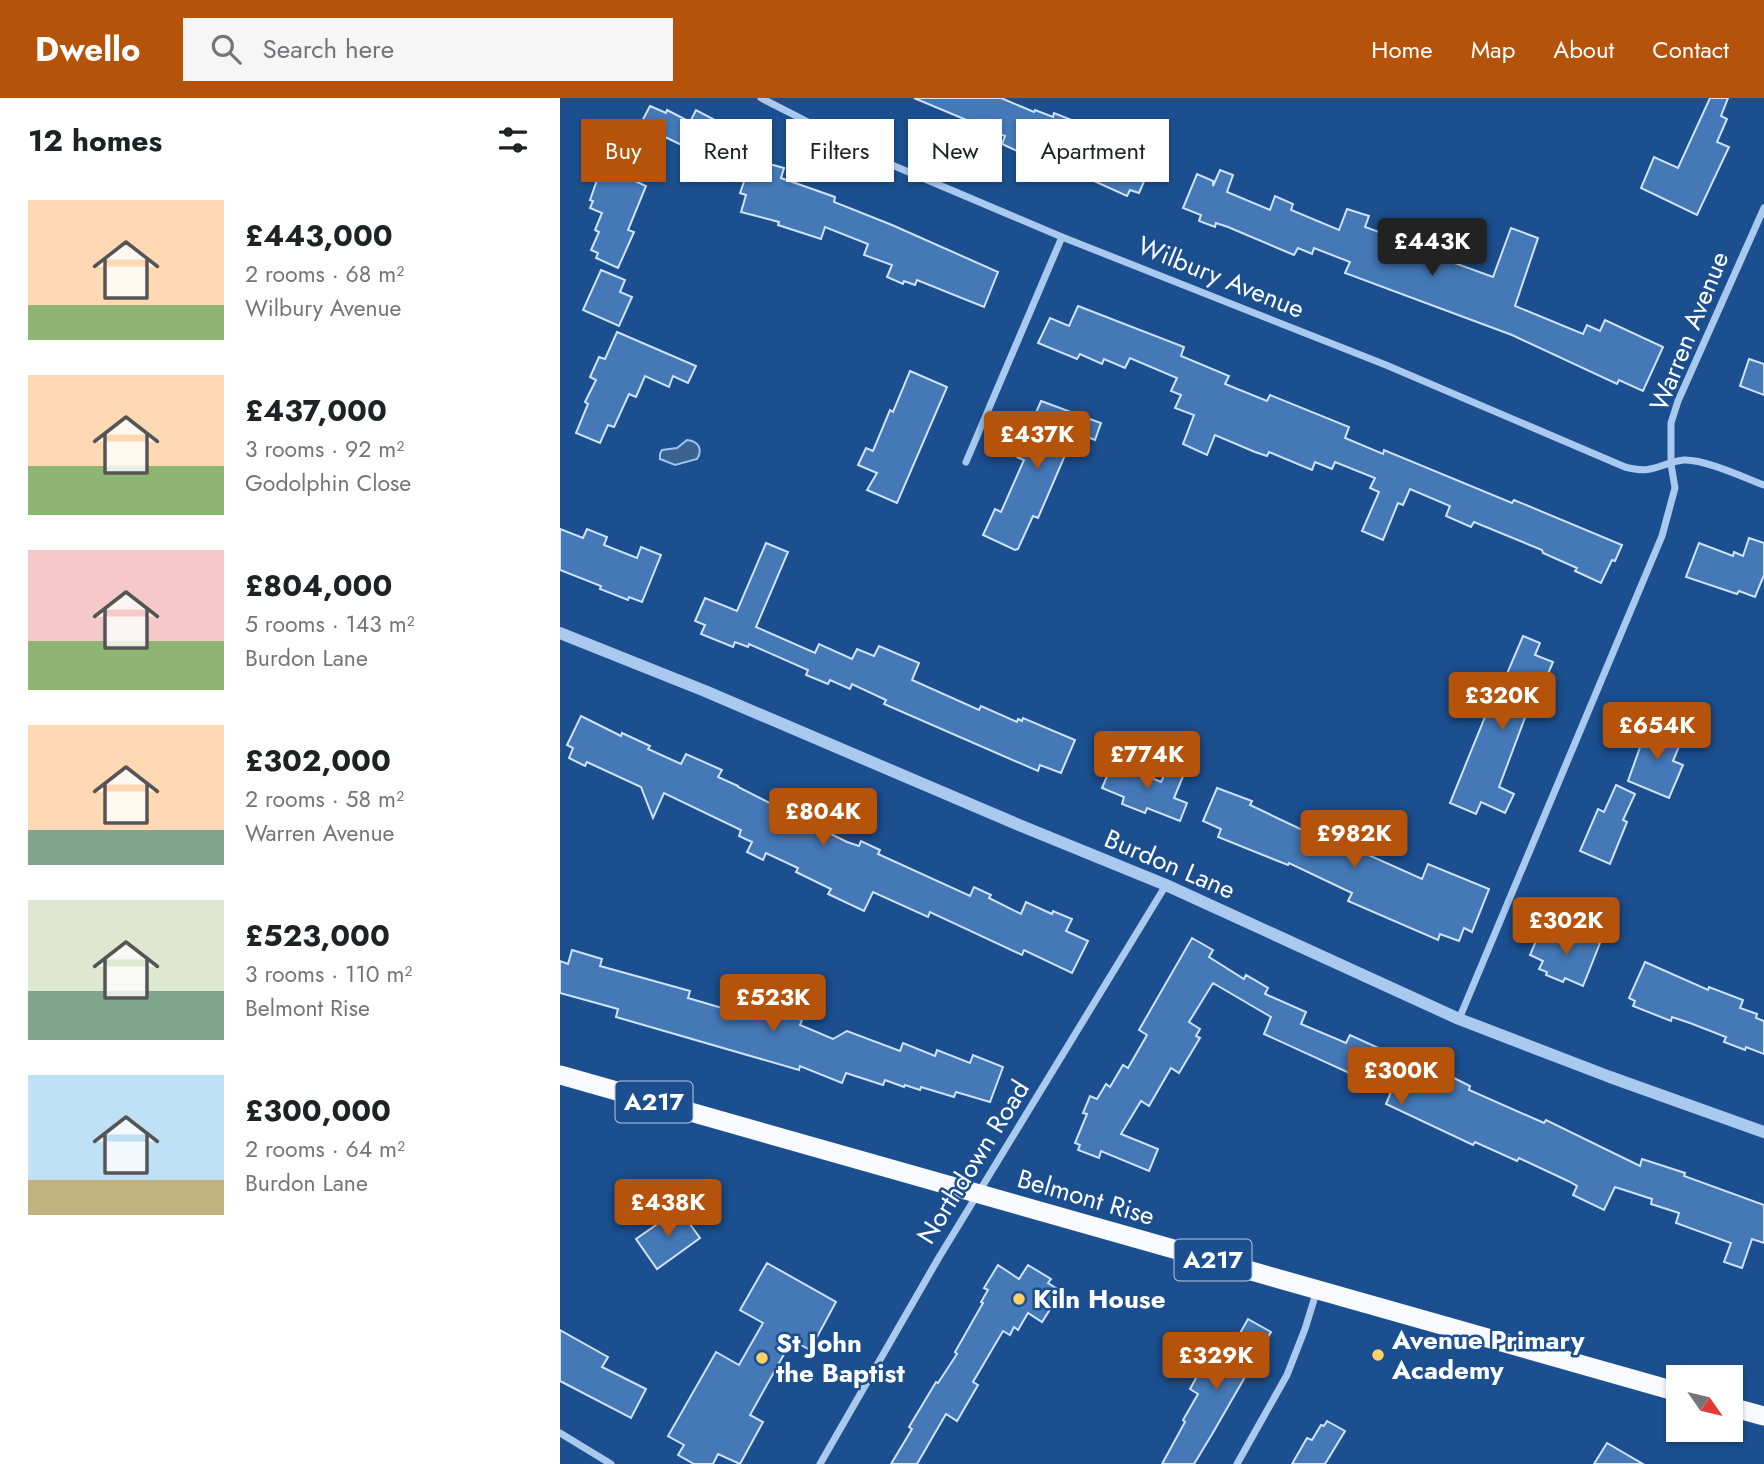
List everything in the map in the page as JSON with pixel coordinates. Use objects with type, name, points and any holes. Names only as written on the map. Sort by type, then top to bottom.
[{"type":"highway","name":"Belmont Rise","points":[[560,1075],[1666,1389]]},
{"type":"highway","points":[[1743,1410],[1764,1416]]},
{"type":"street","name":"Wilbury Avenue","points":[[761,98],[892,165],[1062,237],[1386,365],[1625,467],[1640,471],[1652,470],[1686,460],[1720,468],[1764,485]]},
{"type":"street","name":"Warren Avenue","points":[[1460,1019],[1662,536],[1675,488],[1671,464],[1671,423],[1678,401],[1764,208]]},
{"type":"street","points":[[966,462],[1062,237]]},
{"type":"street","name":"Burdon Lane","points":[[560,633],[705,691],[1166,885],[1460,1019],[1610,1077],[1764,1132]]},
{"type":"street","name":"Northdown Road","points":[[820,1464],[937,1259],[1166,885]]},
{"type":"street","points":[[1237,1464],[1287,1375],[1317,1289]]},
{"type":"street","points":[[560,1433],[611,1464]]},
{"type":"water","points":[[687,440],[699,446],[697,459],[675,465],[660,459],[662,450],[677,448]]},
{"type":"building","points":[[914,98],[1001,98],[1034,112],[1035,110],[1053,117],[1054,113],[1069,119],[1016,119],[1016,151],[1002,144],[1005,136],[1002,135],[1002,119],[964,119]]},
{"type":"building","points":[[1710,98],[1728,98],[1721,116],[1727,119],[1717,142],[1729,147],[1697,215],[1641,188],[1654,157],[1678,168]]},
{"type":"building","points":[[650,106],[666,113],[667,110],[684,119],[680,119],[680,144],[666,137],[666,119],[643,119]]},
{"type":"building","points":[[696,110],[713,119],[692,119]]},
{"type":"building","points":[[772,165],[784,168],[781,178],[786,182],[835,197],[834,202],[998,272],[984,307],[917,280],[915,285],[904,281],[903,284],[887,277],[892,265],[864,255],[868,244],[825,227],[821,239],[778,225],[779,222],[741,212],[746,195],[740,193],[744,182],[772,182]]},
{"type":"building","points":[[1220,170],[1233,175],[1227,192],[1270,210],[1275,196],[1293,204],[1291,210],[1339,230],[1347,209],[1369,216],[1365,227],[1398,239],[1397,242],[1493,277],[1511,228],[1538,238],[1515,306],[1583,334],[1587,325],[1600,331],[1605,320],[1663,347],[1643,391],[1619,380],[1617,384],[1512,335],[1345,273],[1350,262],[1314,248],[1312,254],[1298,248],[1294,255],[1228,227],[1216,223],[1215,227],[1199,221],[1201,215],[1183,208],[1197,174],[1213,181],[1213,186]]},
{"type":"building","points":[[596,182],[637,182],[646,186],[628,230],[634,232],[618,268],[596,258],[598,253],[591,250],[599,232],[595,230],[602,213],[590,208],[593,201],[590,200]]},
{"type":"building","points":[[1096,182],[1144,182],[1139,193],[1130,190],[1127,196]]},
{"type":"building","points":[[601,270],[625,280],[620,292],[632,297],[619,326],[583,310]]},
{"type":"building","points":[[1078,306],[1184,347],[1181,356],[1229,376],[1225,384],[1267,401],[1270,395],[1349,427],[1345,438],[1383,454],[1384,450],[1512,503],[1514,500],[1622,545],[1615,561],[1612,560],[1601,583],[1575,571],[1577,568],[1543,553],[1542,550],[1474,522],[1471,527],[1446,516],[1450,506],[1410,489],[1403,505],[1398,503],[1383,540],[1362,531],[1379,492],[1370,488],[1375,478],[1335,462],[1332,469],[1315,462],[1312,470],[1269,452],[1267,456],[1255,452],[1215,435],[1207,455],[1183,444],[1194,415],[1175,408],[1181,395],[1171,391],[1177,378],[1130,358],[1125,368],[1104,359],[1102,364],[1080,354],[1077,359],[1038,343],[1050,318],[1069,326]]},
{"type":"building","points":[[617,332],[696,366],[688,383],[673,376],[669,387],[645,376],[636,397],[629,394],[614,427],[608,425],[600,443],[576,433],[588,404],[585,402],[596,380],[590,377],[599,357],[605,359]]},
{"type":"building","points":[[1749,359],[1764,364],[1764,395],[1740,386]]},
{"type":"building","points":[[910,371],[947,387],[897,503],[867,490],[877,473],[858,465],[866,448],[873,451]]},
{"type":"building","points":[[1041,401],[1101,423],[1095,440],[1075,432],[1038,518],[1033,516],[1018,549],[1015,550],[983,535],[995,509],[1001,512],[1024,460],[1017,457]]},
{"type":"building","points":[[560,529],[583,538],[587,529],[607,537],[604,545],[637,558],[641,547],[661,555],[642,602],[629,597],[628,600],[560,570]]},
{"type":"building","points":[[1749,538],[1764,543],[1764,575],[1755,597],[1739,591],[1737,594],[1686,577],[1699,543],[1733,556],[1734,552],[1743,556]]},
{"type":"building","points":[[766,543],[788,552],[756,627],[815,653],[819,644],[852,659],[857,649],[874,656],[879,646],[919,663],[912,680],[979,710],[981,706],[1017,722],[1023,718],[1075,740],[1061,773],[1040,765],[1038,771],[884,704],[886,700],[852,684],[850,689],[830,680],[828,684],[806,675],[808,670],[749,644],[748,647],[735,642],[733,647],[701,634],[705,625],[695,621],[705,598],[737,611]]},
{"type":"building","points":[[1523,636],[1540,643],[1535,655],[1553,662],[1535,704],[1532,703],[1526,715],[1499,787],[1514,794],[1505,813],[1481,802],[1476,814],[1450,803],[1489,707],[1492,709]]},
{"type":"building","points":[[581,716],[621,736],[622,733],[650,746],[648,749],[681,764],[686,754],[722,770],[718,777],[847,842],[859,846],[861,841],[880,850],[878,854],[970,896],[974,887],[1021,914],[1026,902],[1052,914],[1053,911],[1072,919],[1066,931],[1088,941],[1072,973],[1024,950],[1022,955],[930,912],[928,917],[873,892],[864,911],[828,894],[831,889],[796,872],[798,868],[766,853],[763,860],[747,852],[752,842],[739,836],[741,830],[664,793],[653,818],[641,787],[587,762],[585,766],[569,758],[573,748],[567,745]]},
{"type":"building","points":[[1648,725],[1682,739],[1673,761],[1683,765],[1669,798],[1628,781]]},
{"type":"building","points":[[1113,762],[1161,782],[1168,767],[1184,774],[1174,798],[1187,803],[1180,821],[1147,808],[1145,813],[1122,804],[1124,797],[1102,788]]},
{"type":"building","points":[[1616,785],[1635,794],[1623,820],[1627,822],[1610,864],[1580,851],[1598,809],[1604,812]]},
{"type":"building","points":[[1217,788],[1252,801],[1250,805],[1313,835],[1316,831],[1329,837],[1330,834],[1347,842],[1346,845],[1422,879],[1428,864],[1489,889],[1472,932],[1464,928],[1459,941],[1440,934],[1438,940],[1348,901],[1352,893],[1289,863],[1288,865],[1218,837],[1221,829],[1203,821]]},
{"type":"building","points":[[1574,932],[1600,943],[1583,986],[1565,978],[1563,982],[1546,975],[1547,972],[1539,969],[1543,961],[1530,955],[1539,934],[1568,946]]},
{"type":"building","points":[[1192,938],[1213,950],[1209,957],[1244,979],[1246,975],[1268,988],[1265,994],[1306,1012],[1301,1024],[1346,1043],[1350,1035],[1429,1071],[1431,1069],[1454,1078],[1470,1086],[1469,1090],[1544,1123],[1546,1120],[1640,1166],[1642,1159],[1764,1205],[1764,1243],[1752,1239],[1742,1268],[1724,1262],[1731,1243],[1676,1223],[1679,1213],[1651,1204],[1652,1199],[1615,1187],[1604,1210],[1573,1195],[1577,1186],[1568,1181],[1519,1158],[1517,1161],[1475,1142],[1473,1145],[1386,1104],[1391,1092],[1264,1034],[1271,1017],[1213,983],[1189,1022],[1200,1029],[1196,1036],[1200,1038],[1179,1073],[1171,1068],[1149,1106],[1141,1101],[1121,1134],[1158,1149],[1149,1171],[1101,1151],[1099,1158],[1078,1150],[1080,1145],[1075,1143],[1087,1114],[1083,1113],[1090,1096],[1097,1099],[1106,1084],[1110,1087],[1123,1065],[1128,1068],[1147,1035],[1139,1030]]},
{"type":"building","points":[[572,950],[602,959],[600,966],[690,991],[688,998],[739,1013],[743,1000],[779,1007],[777,1013],[802,1020],[800,1025],[833,1039],[847,1031],[900,1051],[903,1043],[935,1056],[937,1050],[970,1063],[973,1055],[1003,1067],[990,1102],[956,1092],[954,1097],[921,1087],[920,1090],[905,1085],[904,1087],[885,1080],[883,1085],[846,1073],[842,1083],[800,1066],[799,1070],[616,1017],[618,1009],[560,993],[560,961],[568,964]]},
{"type":"building","points":[[1645,962],[1708,990],[1709,987],[1743,1000],[1740,1008],[1757,1014],[1756,1018],[1764,1021],[1764,1054],[1724,1042],[1726,1037],[1690,1023],[1672,1017],[1671,1021],[1633,1006],[1635,1001],[1629,998]]},
{"type":"building","points":[[679,1209],[700,1238],[657,1269],[636,1239]]},
{"type":"building","name":"St John the Baptist","points":[[767,1263],[836,1302],[810,1350],[792,1340],[750,1415],[763,1422],[740,1464],[718,1454],[713,1464],[694,1464],[678,1455],[684,1445],[668,1436],[716,1352],[739,1365],[763,1323],[740,1310]]},
{"type":"building","points":[[998,1265],[1019,1279],[1028,1265],[1051,1279],[1048,1283],[1059,1290],[1053,1298],[1056,1300],[1042,1322],[1028,1313],[1018,1330],[1014,1327],[1010,1335],[1003,1331],[973,1382],[978,1385],[957,1421],[946,1414],[917,1464],[891,1464],[936,1382],[938,1383],[957,1354],[955,1352],[983,1303],[981,1302],[988,1290],[984,1288]]},
{"type":"building","points":[[1248,1319],[1271,1332],[1211,1436],[1194,1464],[1162,1464],[1198,1394],[1190,1389],[1204,1364],[1208,1367],[1226,1337],[1235,1342]]},
{"type":"building","points":[[560,1330],[608,1357],[602,1367],[646,1389],[631,1418],[560,1381]]},
{"type":"building","points":[[1327,1421],[1345,1431],[1325,1464],[1292,1464],[1307,1438],[1312,1440],[1321,1425],[1324,1426]]},
{"type":"building","points":[[1607,1443],[1643,1464],[1594,1464]]},
{"type":"place","name":"Kiln House","points":[[1019,1299]]},
{"type":"place","name":"Avenue Primary Academy","points":[[1378,1355]]},
{"type":"place","name":"St John the Baptist","points":[[762,1358]]}]
